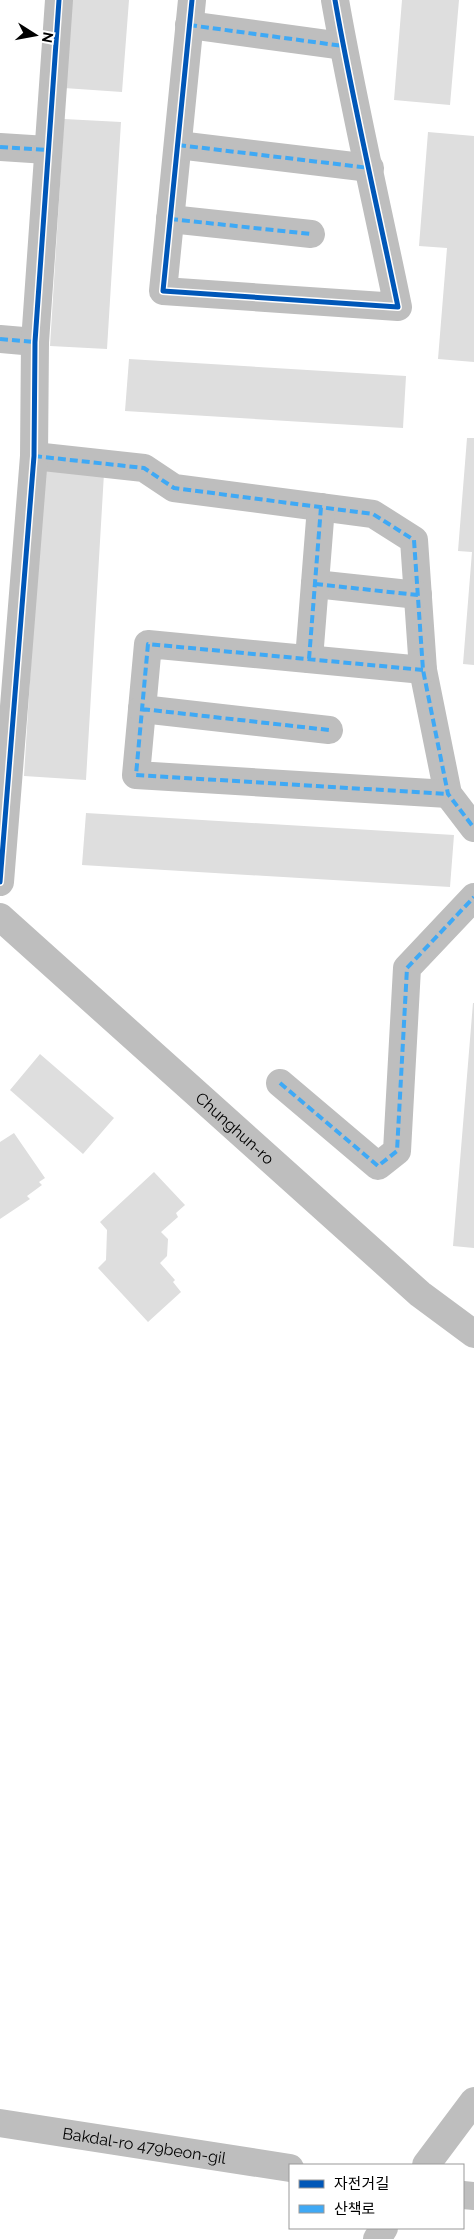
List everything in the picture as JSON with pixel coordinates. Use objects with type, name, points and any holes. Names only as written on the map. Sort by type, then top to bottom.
[{"type":"street","points":[[0,882],[34,456],[34,342],[59,0]]},
{"type":"street","points":[[335,0],[398,307],[163,291],[190,13],[343,46]]},
{"type":"street","points":[[178,145],[370,168]]},
{"type":"street","points":[[0,147],[47,150]]},
{"type":"street","points":[[170,218],[311,234]]},
{"type":"street","points":[[0,339],[34,342]]},
{"type":"street","points":[[34,456],[144,468],[174,488],[373,514],[414,540],[423,670],[448,794],[474,828]]},
{"type":"street","points":[[309,659],[321,507]]},
{"type":"street","points":[[315,584],[418,595]]},
{"type":"street","points":[[423,670],[148,644],[136,775],[448,794]]},
{"type":"street","points":[[142,709],[329,730]]},
{"type":"street","points":[[280,1083],[378,1166],[397,1152],[407,968],[474,897]]},
{"type":"street","name":"Chunghun-ro","points":[[0,917],[420,1294],[474,1334]]},
{"type":"street","points":[[427,2164],[474,2101]]},
{"type":"street","name":"Bakdal-ro 479beon-gil","points":[[0,2123],[289,2168]]},
{"type":"building","points":[[71,0],[129,0],[122,92],[64,88]]},
{"type":"building","points":[[402,0],[459,0],[450,105],[394,100]]},
{"type":"building","points":[[64,119],[121,122],[107,349],[50,346]]},
{"type":"building","points":[[428,132],[474,136],[474,362],[438,359],[447,248],[419,246]]},
{"type":"building","points":[[129,359],[406,376],[403,428],[125,411]]},
{"type":"building","points":[[467,438],[474,438],[474,665],[463,664],[472,552],[458,551]]},
{"type":"building","points":[[43,469],[104,473],[86,780],[24,776]]},
{"type":"building","points":[[86,813],[454,835],[450,887],[82,865]]},
{"type":"building","points":[[474,1003],[474,1248],[453,1246]]},
{"type":"building","points":[[40,1054],[114,1118],[83,1154],[10,1090]]},
{"type":"building","points":[[14,1133],[45,1178],[39,1182],[42,1185],[27,1196],[30,1199],[0,1219],[0,1142]]},
{"type":"building","points":[[154,1172],[185,1205],[176,1213],[178,1217],[161,1232],[168,1239],[167,1256],[160,1263],[175,1280],[173,1282],[181,1292],[148,1322],[98,1268],[106,1260],[107,1230],[100,1222]]},
{"type":"marked path","points":[[189,25],[343,46]]},
{"type":"marked path","points":[[178,145],[370,168]]},
{"type":"marked path","points":[[0,147],[47,150]]},
{"type":"marked path","points":[[170,219],[311,234]]},
{"type":"marked path","points":[[0,339],[35,342]]},
{"type":"marked path","points":[[34,456],[144,468],[174,488],[373,514],[414,540],[423,670],[448,794],[474,828]]},
{"type":"marked path","points":[[309,659],[321,507]]},
{"type":"marked path","points":[[315,584],[418,595]]},
{"type":"marked path","points":[[423,670],[148,644],[136,775],[448,794]]},
{"type":"marked path","points":[[142,709],[329,730]]},
{"type":"marked path","points":[[280,1083],[378,1166],[397,1151],[407,968],[474,897]]},
{"type":"cycle path","points":[[0,882],[34,456],[35,342],[59,0]]},
{"type":"cycle path","points":[[192,0],[163,291],[398,307],[357,116],[335,0]]}]
